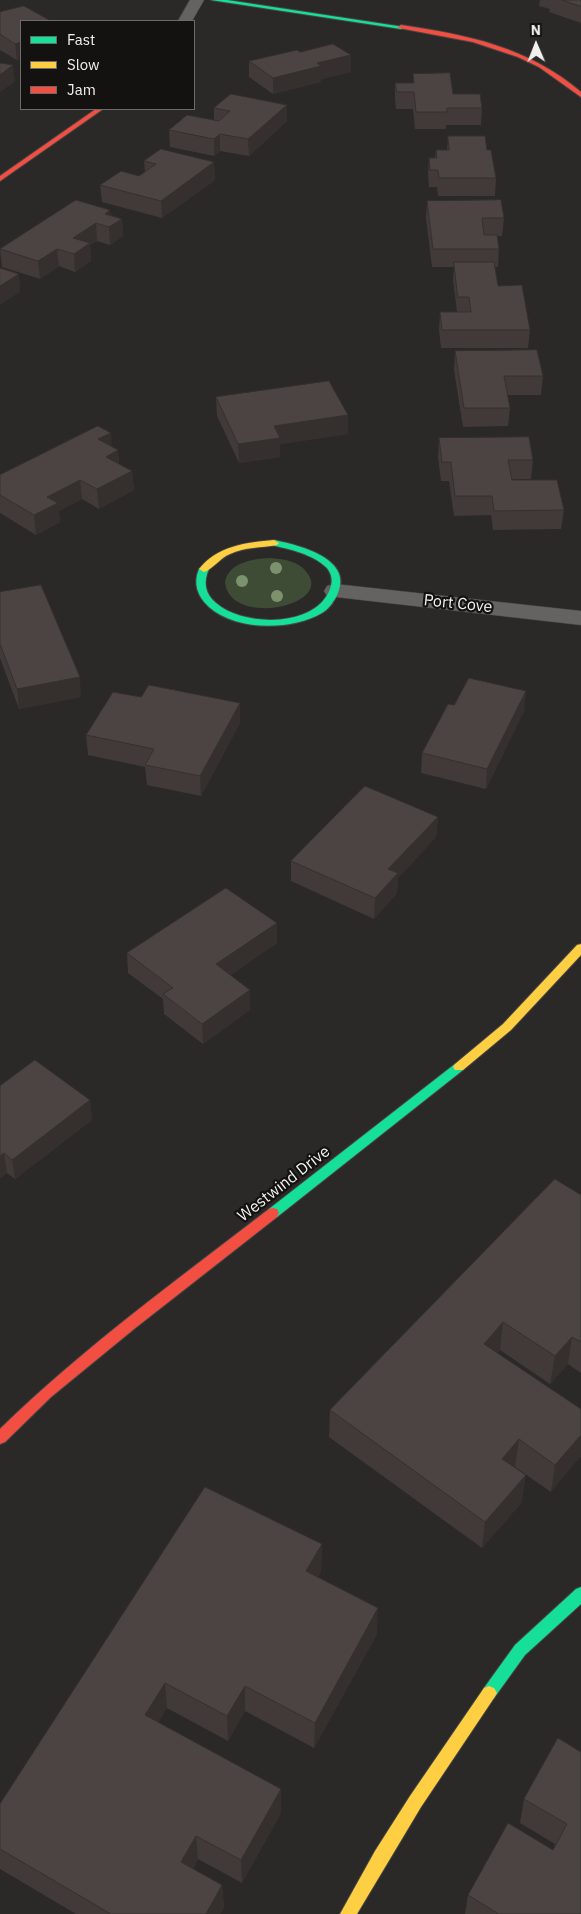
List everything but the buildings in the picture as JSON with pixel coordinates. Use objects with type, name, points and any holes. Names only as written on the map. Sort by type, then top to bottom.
[{"type":"street","points":[[186,20],[197,0]]},
{"type":"street","points":[[214,0],[435,32],[479,41],[532,59],[559,75],[581,95]]},
{"type":"street","points":[[0,179],[99,110]]},
{"type":"street","points":[[274,544],[292,546],[309,551],[323,559],[332,568],[337,580],[335,590],[327,604],[311,614],[278,623],[260,623],[242,620],[214,608],[205,599],[200,590],[200,580],[208,564],[217,557],[240,547],[274,544]]},
{"type":"street","name":"Port Cove","points":[[335,590],[581,618]]},
{"type":"street","name":"Westwind Drive","points":[[0,1438],[46,1393],[129,1325],[458,1069],[507,1027],[581,948]]},
{"type":"street","points":[[348,1914],[372,1870],[438,1765],[520,1650],[581,1594]]},
{"type":"green space","points":[[270,558],[296,563],[305,570],[311,586],[305,596],[293,603],[277,607],[259,608],[243,604],[231,596],[225,582],[231,570],[249,561]]},
{"type":"traffic: fast","points":[[214,0],[401,27]]},
{"type":"traffic: fast","points":[[204,569],[201,581],[205,597],[218,610],[230,616],[245,620],[277,622],[307,617],[319,611],[327,604],[333,594],[337,583],[335,573],[329,565],[307,552],[274,543]]},
{"type":"traffic: fast","points":[[273,1213],[459,1067]]},
{"type":"traffic: fast","points":[[489,1693],[520,1650],[581,1594]]},
{"type":"traffic: slow","points":[[204,569],[219,556],[236,548],[274,543]]},
{"type":"traffic: slow","points":[[459,1067],[507,1027],[581,948]]},
{"type":"traffic: slow","points":[[348,1914],[415,1801],[489,1693]]},
{"type":"traffic: jam","points":[[401,27],[474,40],[520,55],[562,79],[581,95]]},
{"type":"traffic: jam","points":[[0,179],[99,110]]},
{"type":"traffic: jam","points":[[0,1438],[46,1393],[129,1325],[273,1213]]}]
